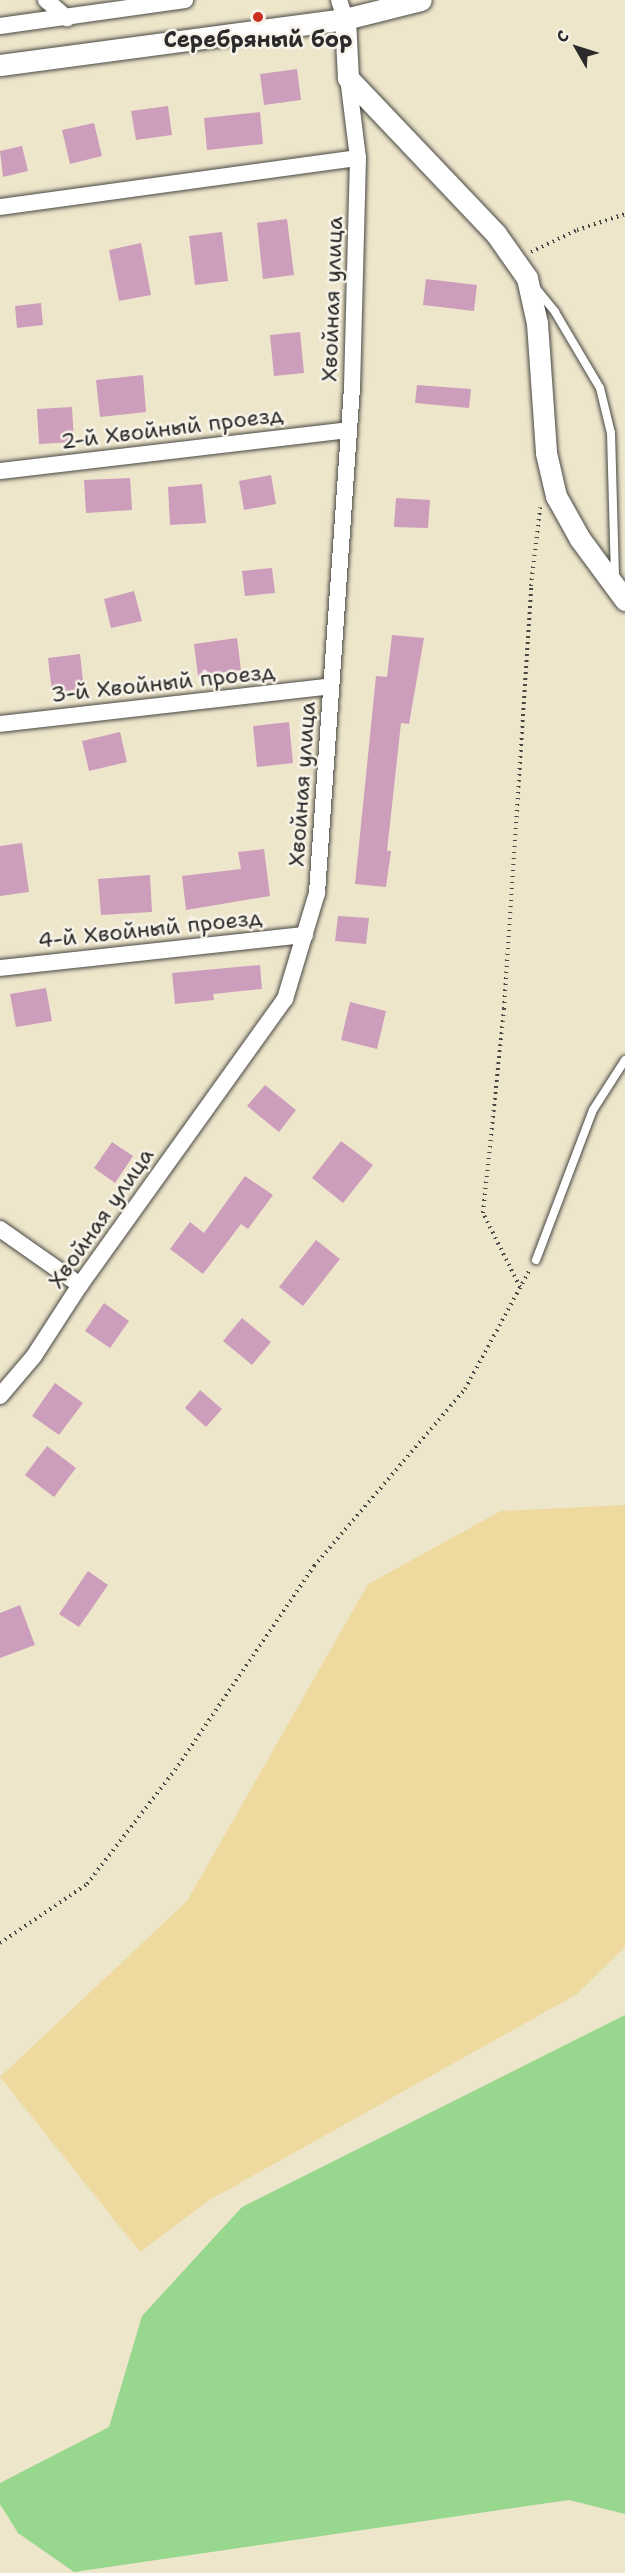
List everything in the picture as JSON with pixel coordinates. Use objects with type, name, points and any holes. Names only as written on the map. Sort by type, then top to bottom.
[{"type":"street","points":[[46,0],[67,18]]},
{"type":"street","points":[[0,26],[185,0]]},
{"type":"street","points":[[0,66],[342,9],[421,0]]},
{"type":"street","points":[[342,9],[348,78],[496,234],[527,278],[537,323],[546,453],[556,496],[580,539],[620,593]]},
{"type":"street","name":"Хвойная улица","points":[[0,1396],[34,1356],[80,1285],[285,999],[317,893],[349,430],[358,158],[348,78]]},
{"type":"street","points":[[0,207],[358,158]]},
{"type":"street","name":"2-й Хвойный проезд","points":[[0,471],[349,430]]},
{"type":"street","name":"3-й Хвойный проезд","points":[[0,724],[331,686]]},
{"type":"street","name":"4-й Хвойный проезд","points":[[0,968],[305,934]]},
{"type":"street","points":[[0,1229],[80,1285]]},
{"type":"lane","points":[[527,278],[555,312],[600,388],[611,433],[620,593]]},
{"type":"lane","points":[[536,1260],[593,1110],[625,1060]]},
{"type":"path","points":[[514,260],[577,230],[625,214]]},
{"type":"path","points":[[520,1287],[483,1213],[504,1009],[531,586],[541,497]]},
{"type":"path","points":[[0,1943],[87,1884],[175,1770],[314,1566],[465,1389],[536,1260]]},
{"type":"green space","points":[[625,2015],[625,2514],[569,2500],[74,2572],[18,2533],[0,2504],[0,2483],[109,2427],[142,2316],[242,2207]]},
{"type":"sand","points":[[625,1505],[625,1947],[577,1994],[208,2201],[140,2252],[0,2077],[187,1901],[368,1584],[501,1511]]},
{"type":"building","points":[[297,69],[301,100],[264,105],[260,74]]},
{"type":"building","points":[[168,106],[172,135],[136,140],[131,111]]},
{"type":"building","points":[[260,112],[263,144],[207,150],[204,118]]},
{"type":"building","points":[[94,123],[102,156],[70,164],[62,130]]},
{"type":"building","points":[[22,146],[28,171],[3,177],[0,151]]},
{"type":"building","points":[[287,219],[294,275],[263,279],[257,223]]},
{"type":"building","points":[[222,232],[228,281],[195,285],[189,236]]},
{"type":"building","points":[[141,243],[151,295],[119,301],[109,250]]},
{"type":"building","points":[[426,279],[477,285],[474,311],[423,305]]},
{"type":"building","points":[[41,303],[43,325],[17,328],[15,306]]},
{"type":"building","points":[[300,332],[304,373],[274,376],[270,335]]},
{"type":"building","points":[[143,375],[146,412],[100,417],[96,380]]},
{"type":"building","points":[[417,385],[471,389],[469,408],[415,403]]},
{"type":"building","points":[[72,407],[74,442],[39,444],[37,409]]},
{"type":"building","points":[[271,475],[276,504],[244,510],[239,481]]},
{"type":"building","points":[[130,478],[132,510],[86,513],[84,480]]},
{"type":"building","points":[[202,484],[206,523],[170,525],[168,487]]},
{"type":"building","points":[[396,498],[430,500],[428,528],[394,527]]},
{"type":"building","points":[[272,568],[275,593],[245,596],[242,571]]},
{"type":"building","points":[[134,591],[142,621],[111,628],[104,599]]},
{"type":"building","points":[[392,635],[424,638],[409,724],[401,723],[387,851],[391,851],[386,887],[355,884],[376,676],[387,677]]},
{"type":"building","points":[[237,638],[241,670],[198,676],[194,644]]},
{"type":"building","points":[[80,654],[84,689],[52,692],[48,658]]},
{"type":"building","points":[[289,722],[293,763],[257,767],[253,726]]},
{"type":"building","points":[[120,732],[127,762],[89,771],[82,741]]},
{"type":"building","points":[[22,843],[29,892],[0,896],[0,846]]},
{"type":"building","points":[[264,849],[270,896],[186,910],[182,876],[241,869],[238,852]]},
{"type":"building","points":[[150,875],[152,912],[101,915],[98,879]]},
{"type":"building","points":[[338,916],[369,918],[366,944],[335,941]]},
{"type":"building","points":[[260,965],[262,989],[213,994],[214,1000],[175,1004],[172,973]]},
{"type":"building","points":[[46,988],[52,1021],[16,1027],[10,994]]},
{"type":"building","points":[[350,1002],[386,1011],[377,1049],[341,1040]]},
{"type":"building","points":[[265,1085],[296,1110],[279,1132],[247,1106]]},
{"type":"building","points":[[341,1141],[373,1165],[343,1203],[312,1178]]},
{"type":"building","points":[[112,1142],[133,1156],[115,1183],[94,1168]]},
{"type":"building","points":[[245,1176],[273,1195],[248,1229],[241,1224],[203,1274],[170,1249],[190,1222],[204,1233]]},
{"type":"building","points":[[316,1240],[340,1259],[303,1306],[279,1287]]},
{"type":"building","points":[[104,1303],[129,1321],[110,1348],[85,1331]]},
{"type":"building","points":[[242,1318],[271,1342],[252,1365],[223,1341]]},
{"type":"building","points":[[55,1383],[83,1403],[59,1435],[32,1416]]},
{"type":"building","points":[[200,1390],[222,1409],[206,1427],[185,1408]]},
{"type":"building","points":[[47,1446],[76,1468],[54,1497],[25,1475]]},
{"type":"building","points":[[88,1571],[108,1585],[79,1627],[59,1614]]},
{"type":"building","points":[[20,1605],[35,1645],[0,1658],[0,1613]]},
{"type":"place","name":"Серебряный бор","points":[[258,17]]}]
